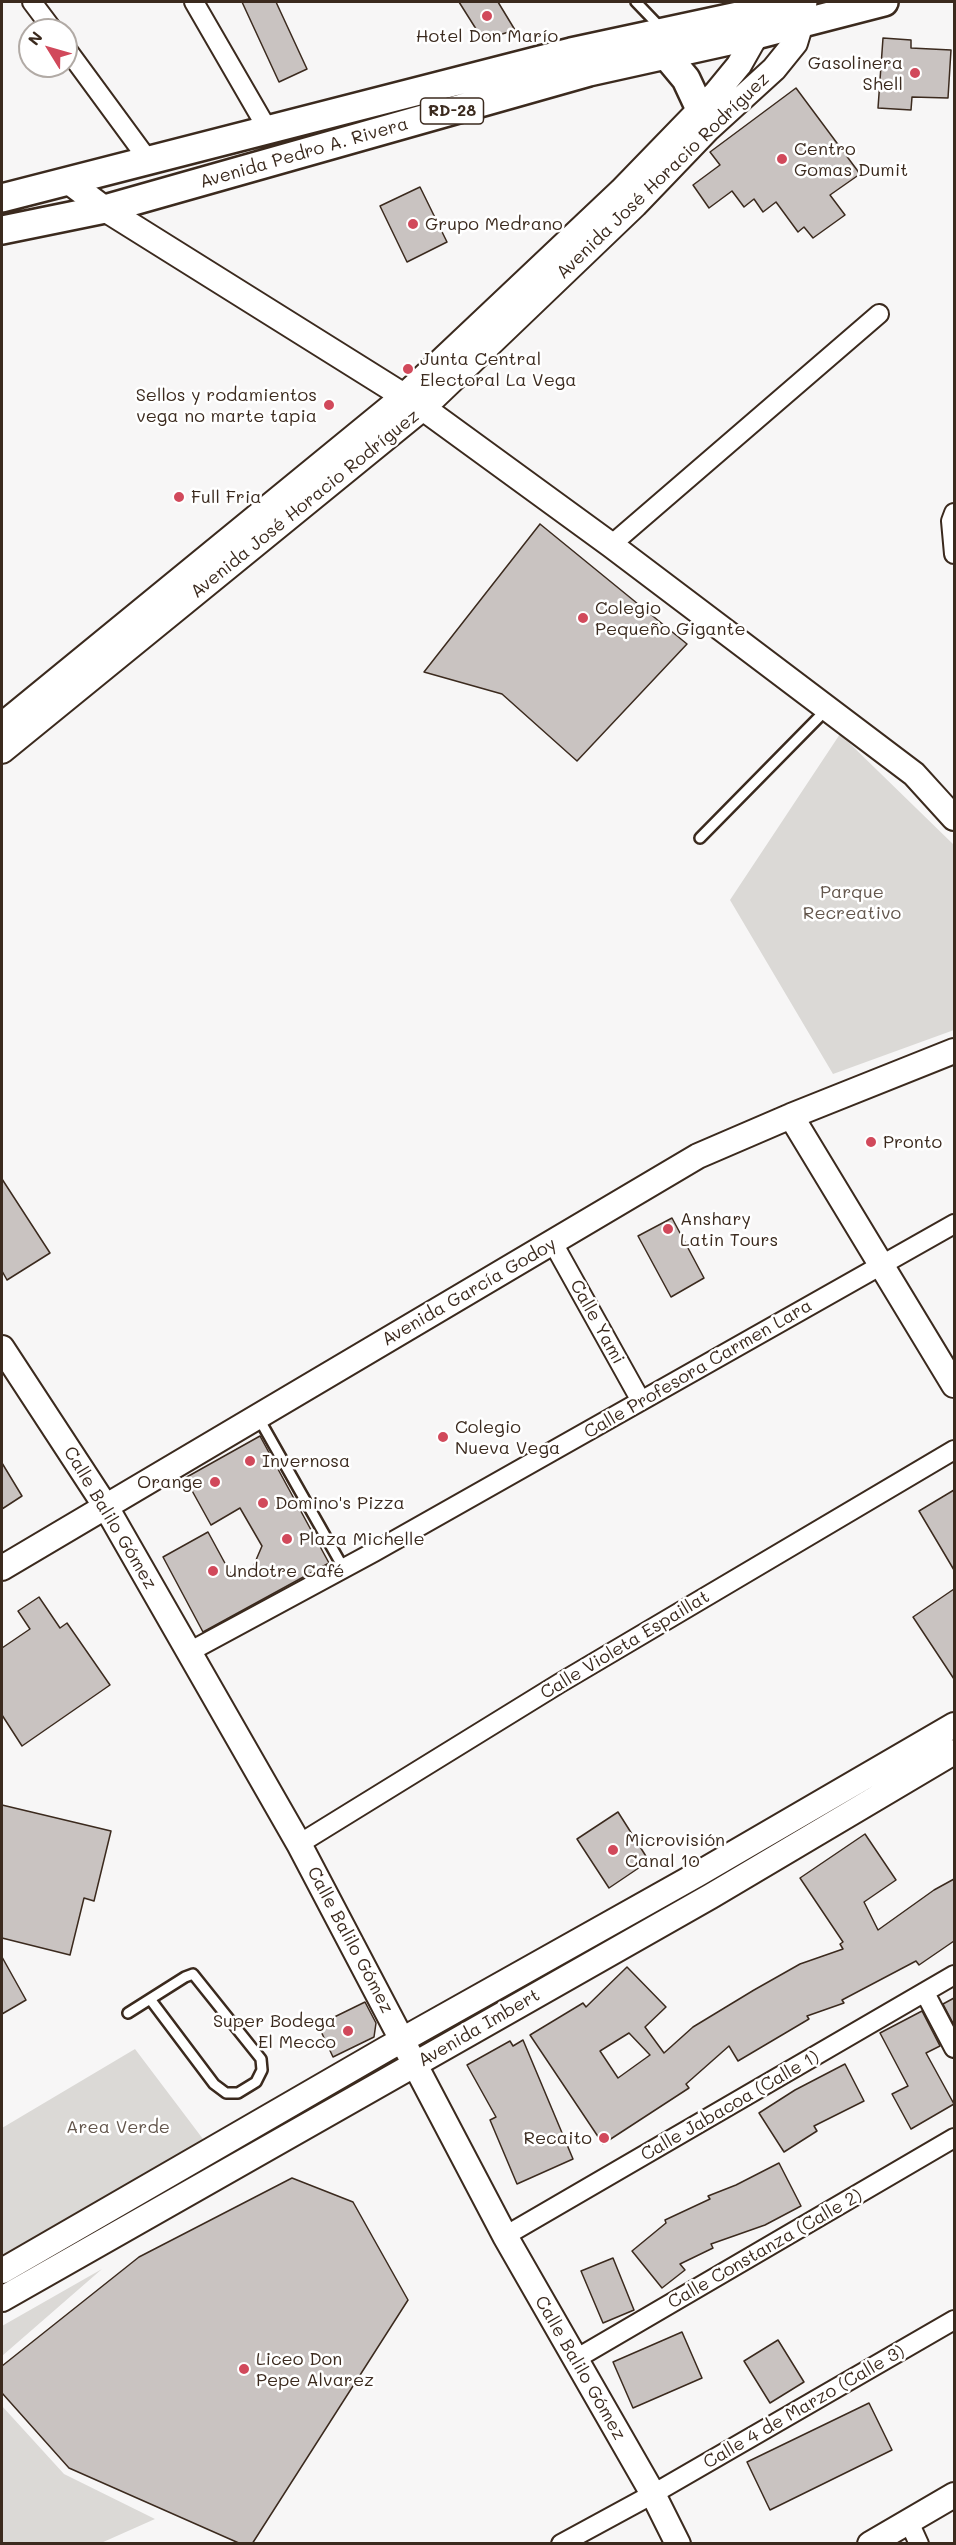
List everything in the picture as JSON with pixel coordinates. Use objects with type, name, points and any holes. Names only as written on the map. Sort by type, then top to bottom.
[{"type":"main road","name":"Avenida Pedro A. Rivera","points":[[14,227],[105,209],[589,72],[665,44],[753,24],[799,8],[884,2]]},
{"type":"main road","name":"Avenida Pedro A. Rivera","points":[[5,192],[69,182],[571,52],[665,44]]},
{"type":"main road","points":[[665,44],[694,93],[700,109]]},
{"type":"street","points":[[32,2],[44,18]]},
{"type":"street","points":[[194,2],[268,130]]},
{"type":"street","name":"Avenida José Horacio Rodríguez","points":[[2,750],[413,402],[635,205],[707,130],[774,69],[795,43],[799,8]]},
{"type":"street","name":"Avenida José Horacio Rodríguez","points":[[2,725],[413,402],[716,93],[739,65],[753,24]]},
{"type":"street","points":[[78,64],[149,161]]},
{"type":"street","points":[[69,182],[105,209],[413,402],[611,545],[914,774],[954,818]]},
{"type":"street","points":[[5,192],[14,227]]},
{"type":"street","points":[[611,545],[879,314]]},
{"type":"street","points":[[954,513],[951,521],[954,554]]},
{"type":"street","name":"Avenida García Godoy","points":[[2,1568],[698,1156],[954,1051]]},
{"type":"street","points":[[791,1116],[954,1384]]},
{"type":"street","name":"Calle Profesora Carmen Lara","points":[[189,1652],[344,1569],[954,1224]]},
{"type":"street","name":"Calle Yami","points":[[553,1243],[641,1401]]},
{"type":"street","name":"Calle Balilo Gómez","points":[[2,1348],[106,1507],[299,1844],[505,2236],[574,2360],[653,2494],[678,2544]]},
{"type":"street","name":"Calle Violeta Espaillat","points":[[299,1844],[560,1683],[954,1450]]},
{"type":"street","name":"Avenida Imbert","points":[[2,2299],[45,2260],[402,2039],[698,1874],[954,1725]]},
{"type":"street","name":"Avenida Imbert","points":[[2,2271],[45,2260],[414,2064],[711,1896],[954,1752]]},
{"type":"street","points":[[698,1874],[711,1896]]},
{"type":"street","name":"Calle Jabacoa (Calle 1)","points":[[505,2236],[954,1976]]},
{"type":"street","points":[[925,1993],[954,2048]]},
{"type":"street","name":"Calle Constanza (Calle 2)","points":[[574,2360],[954,2138]]},
{"type":"street","name":"Calle 4 de Marzo (Calle 3)","points":[[561,2544],[653,2494],[954,2320]]},
{"type":"street","points":[[875,2542],[914,2533],[954,2495]]},
{"type":"lane","points":[[636,2],[665,44]]},
{"type":"lane","points":[[700,838],[828,708]]},
{"type":"lane","points":[[257,1416],[344,1569]]},
{"type":"lane","points":[[128,2013],[193,1974],[261,2059],[262,2070],[256,2082],[238,2093],[226,2093],[214,2084],[150,2000]]},
{"type":"green space","name":"Parque Recreativo","points":[[840,734],[954,845],[954,1030],[833,1074],[730,900]]},
{"type":"green space","points":[[695,1883],[703,1896],[422,2055],[414,2042]]},
{"type":"green space","name":"Area Verde","points":[[135,2049],[206,2143],[2,2258],[2,2128]]},
{"type":"green space","points":[[102,2269],[2,2356],[2,2326]]},
{"type":"green space","points":[[2,2406],[64,2474],[155,2519],[101,2543],[2,2543]]},
{"type":"building","points":[[242,2],[276,2],[307,69],[279,82]]},
{"type":"building","name":"Hotel Don Marío","points":[[459,2],[498,2],[515,30],[483,40]]},
{"type":"building","name":"Gasolinera Shell","points":[[883,38],[911,40],[911,48],[951,50],[948,98],[912,97],[911,110],[878,108]]},
{"type":"building","name":"Centro Gomas Dumit","points":[[796,88],[860,174],[830,195],[845,215],[813,238],[804,227],[798,232],[776,202],[763,212],[754,199],[744,207],[732,191],[709,208],[693,185],[720,165],[710,152]]},
{"type":"building","name":"Grupo Medrano","points":[[420,187],[447,242],[407,262],[380,206]]},
{"type":"building","name":"Colegio Pequeño Gigante","points":[[540,524],[687,644],[577,761],[502,694],[424,672]]},
{"type":"building","points":[[2,1179],[50,1253],[7,1280],[2,1271]]},
{"type":"building","points":[[672,1218],[704,1278],[671,1297],[638,1236]]},
{"type":"building","name":"Plaza Michelle","points":[[260,1436],[329,1563],[203,1632],[163,1557],[208,1532],[233,1578],[253,1567],[262,1546],[240,1508],[211,1525],[185,1478]]},
{"type":"building","points":[[2,1463],[22,1496],[2,1509]]},
{"type":"building","points":[[954,1490],[954,1570],[919,1511]]},
{"type":"building","points":[[954,1589],[954,1679],[913,1617]]},
{"type":"building","points":[[39,1597],[60,1628],[67,1623],[110,1685],[22,1746],[2,1715],[2,1648],[30,1629],[18,1611]]},
{"type":"building","points":[[2,1805],[111,1831],[94,1901],[84,1898],[70,1955],[2,1938]]},
{"type":"building","name":"Microvisión Canal 10","points":[[618,1812],[649,1861],[609,1888],[577,1839]]},
{"type":"building","points":[[865,1834],[896,1880],[864,1902],[878,1930],[934,1890],[954,1879],[954,1941],[919,1965],[916,1961],[842,2000],[844,2003],[807,2016],[809,2019],[738,2061],[729,2046],[686,2084],[689,2088],[603,2144],[530,2035],[583,2003],[586,2007],[627,1967],[666,2007],[645,2027],[664,2053],[693,2027],[754,1990],[800,1964],[843,1949],[840,1944],[843,1942],[800,1878]],"holes":[[[629,2033],[650,2055],[618,2078],[600,2051]]]},
{"type":"building","points":[[2,1957],[26,2000],[2,2014]]},
{"type":"building","points":[[954,1998],[954,2025],[943,2004]]},
{"type":"building","name":"Super Bodega El Mecco","points":[[365,2002],[376,2023],[374,2037],[333,2057],[318,2025]]},
{"type":"building","points":[[922,2011],[940,2046],[926,2053],[954,2104],[911,2129],[892,2094],[908,2086],[880,2033]]},
{"type":"building","points":[[523,2040],[573,2159],[517,2184],[490,2120],[496,2117],[467,2065],[510,2041],[513,2046]]},
{"type":"building","points":[[845,2064],[864,2101],[814,2126],[817,2131],[784,2152],[759,2113],[795,2090]]},
{"type":"building","points":[[779,2163],[801,2206],[765,2225],[711,2244],[713,2248],[680,2264],[685,2270],[662,2288],[632,2251],[666,2223],[665,2220],[710,2199],[708,2196],[736,2185]]},
{"type":"building","points":[[292,2178],[353,2202],[408,2300],[252,2544],[241,2544],[69,2468],[2,2393],[2,2366],[139,2257]]},
{"type":"building","points":[[613,2258],[634,2310],[603,2323],[581,2271]]},
{"type":"building","points":[[682,2332],[702,2378],[633,2408],[613,2362]]},
{"type":"building","points":[[778,2340],[804,2382],[770,2403],[744,2361]]},
{"type":"building","points":[[869,2403],[892,2450],[770,2510],[747,2462]]},
{"type":"place","name":"Hotel Don Marío","points":[[487,16]]},
{"type":"place","name":"Gasolinera Shell","points":[[915,73]]},
{"type":"place","name":"Centro Gomas Dumit","points":[[782,159]]},
{"type":"place","name":"Grupo Medrano","points":[[413,224]]},
{"type":"place","name":"Junta Central Electoral La Vega","points":[[408,369]]},
{"type":"place","name":"Sellos y rodamientos vega no marte tapia","points":[[329,405]]},
{"type":"place","name":"Full Fria","points":[[179,497]]},
{"type":"place","name":"Colegio Pequeño Gigante","points":[[583,618]]},
{"type":"place","name":"Pronto","points":[[871,1142]]},
{"type":"place","name":"Anshary Latin Tours","points":[[668,1229]]},
{"type":"place","name":"Colegio Nueva Vega","points":[[443,1437]]},
{"type":"place","name":"Invernosa","points":[[250,1461]]},
{"type":"place","name":"Orange","points":[[215,1482]]},
{"type":"place","name":"Domino's Pizza","points":[[263,1503]]},
{"type":"place","name":"Plaza Michelle","points":[[287,1539]]},
{"type":"place","name":"Undotre Café","points":[[213,1571]]},
{"type":"place","name":"Microvisión Canal 10","points":[[613,1850]]},
{"type":"place","name":"Super Bodega El Mecco","points":[[348,2031]]},
{"type":"place","name":"Recaito","points":[[604,2138]]},
{"type":"place","name":"Liceo Don Pepe Alvarez","points":[[244,2369]]}]
